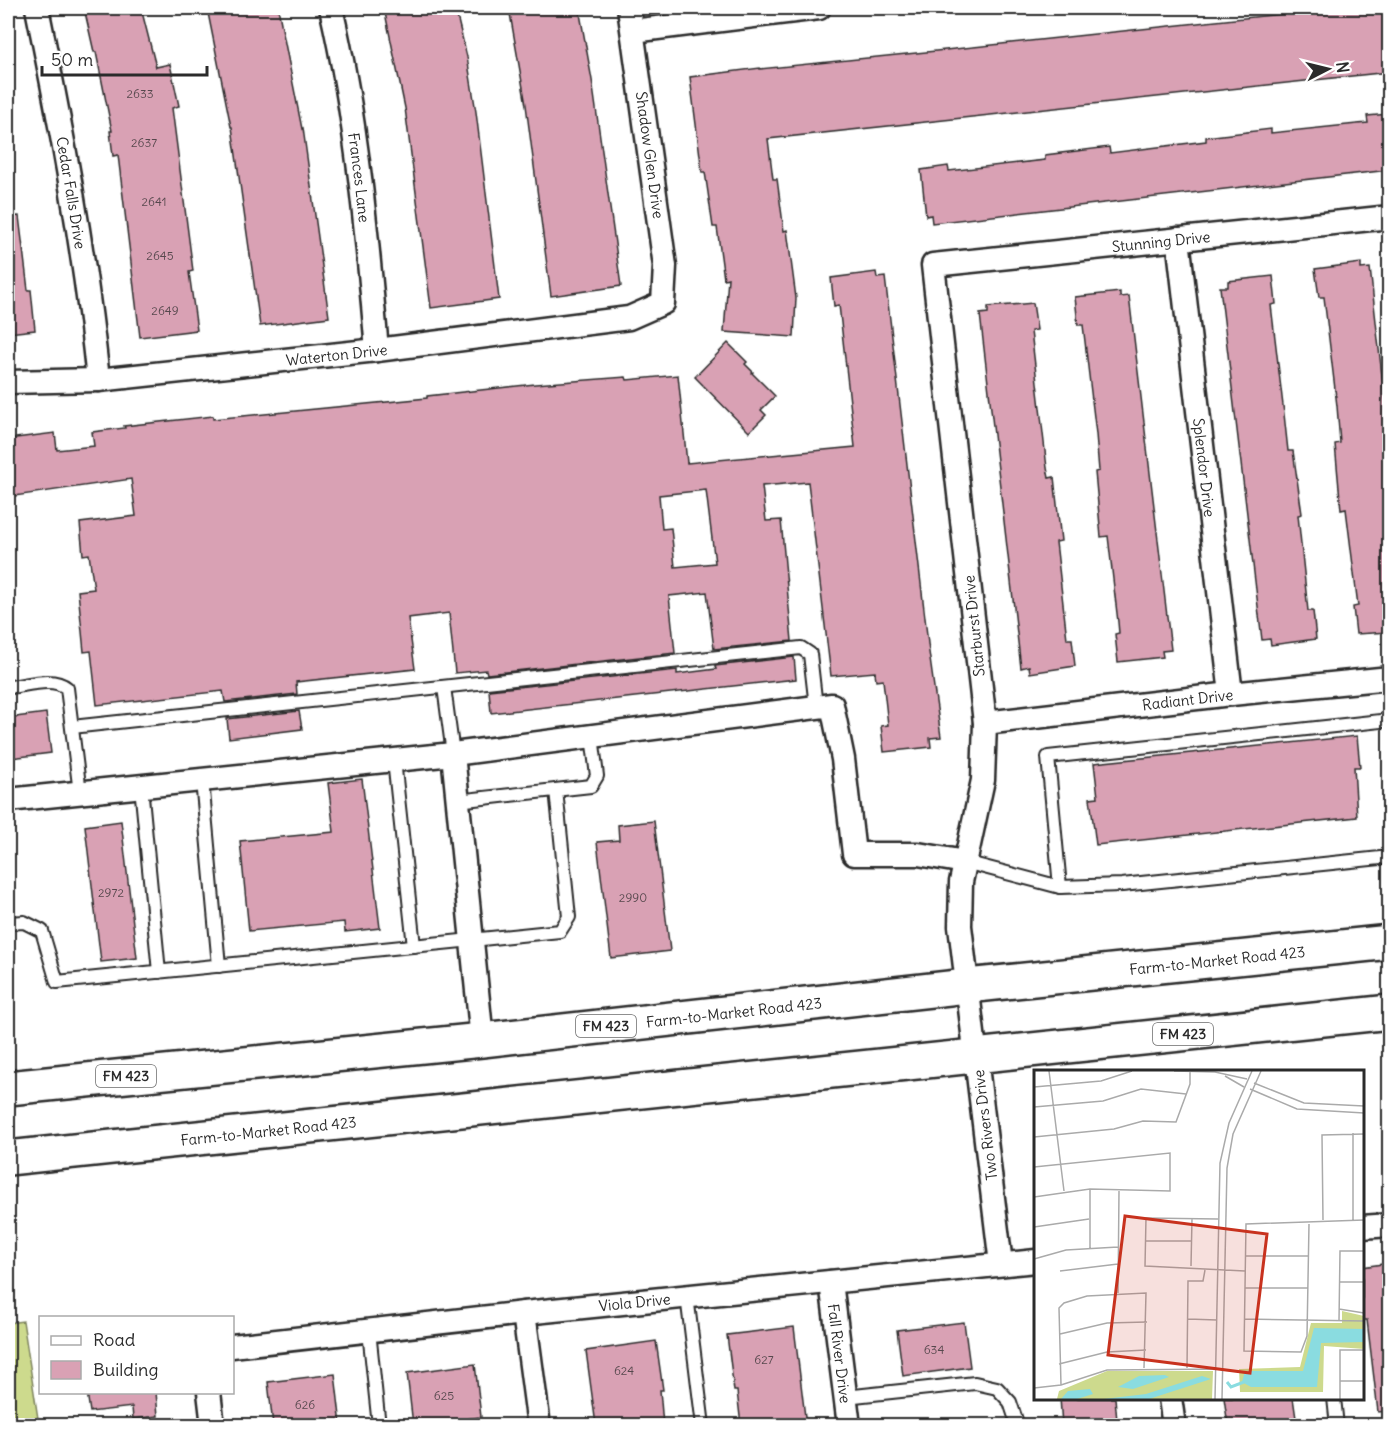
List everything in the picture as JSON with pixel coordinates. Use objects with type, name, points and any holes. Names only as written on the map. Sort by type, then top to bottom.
[{"type":"main road","name":"Farm-to-Market Road 423","points":[[8,1088],[482,1040],[1389,942]]},
{"type":"main road","name":"Farm-to-Market Road 423","points":[[8,1158],[1389,1012]]},
{"type":"street","name":"Cedar Falls Drive","points":[[37,8],[66,150],[90,304],[98,380]]},
{"type":"street","name":"Frances Lane","points":[[331,8],[347,84],[366,212],[377,350]]},
{"type":"street","name":"Shadow Glen Drive","points":[[629,8],[665,266],[663,303]]},
{"type":"street","points":[[633,31],[819,8]]},
{"type":"street","name":"Stunning Drive","points":[[933,265],[1389,218]]},
{"type":"street","name":"Splendor Drive","points":[[1178,239],[1231,694]]},
{"type":"street","name":"Starburst Drive","points":[[933,265],[985,723],[983,780],[961,882],[960,926],[968,986]]},
{"type":"street","name":"Waterton Drive","points":[[8,382],[98,380],[377,350],[629,318],[663,303]]},
{"type":"street","name":"Radiant Drive","points":[[985,723],[1389,678]]},
{"type":"street","points":[[8,800],[453,754],[832,705],[843,759],[854,854],[918,854],[965,862]]},
{"type":"street","points":[[453,754],[482,1040]]},
{"type":"street","name":"Two Rivers Drive","points":[[968,986],[1001,1264]]},
{"type":"street","points":[[1364,1227],[1389,1225]]},
{"type":"street","name":"Viola Drive","points":[[234,1346],[524,1313],[1034,1261]]},
{"type":"street","name":"Fall River Drive","points":[[831,1282],[849,1425]]},
{"type":"street","points":[[524,1313],[539,1425]]},
{"type":"street","points":[[209,1394],[213,1425]]},
{"type":"street","points":[[1170,1400],[1174,1425]]},
{"type":"lane","points":[[72,727],[801,648],[810,654],[816,707]]},
{"type":"lane","points":[[10,687],[54,681],[62,683],[67,688],[80,793]]},
{"type":"lane","points":[[444,687],[453,754]]},
{"type":"lane","points":[[1060,887],[1048,757],[1389,720]]},
{"type":"lane","points":[[457,801],[591,786],[597,776],[592,736]]},
{"type":"lane","points":[[394,760],[414,946]]},
{"type":"lane","points":[[202,780],[219,966]]},
{"type":"lane","points":[[141,786],[159,972]]},
{"type":"lane","points":[[8,923],[24,922],[42,931],[57,982],[560,931],[570,917],[556,790]]},
{"type":"lane","points":[[965,862],[1060,887],[1122,885],[1389,857]]},
{"type":"lane","points":[[687,1296],[703,1425]]},
{"type":"lane","points":[[369,1330],[379,1425]]},
{"type":"lane","points":[[845,1397],[975,1383],[997,1388],[1010,1402],[1018,1425]]},
{"type":"lane","points":[[1334,1400],[1337,1425]]},
{"type":"green space","points":[[23,1321],[39,1425],[8,1425],[8,1323]]},
{"type":"building","points":[[84,8],[141,8],[156,67],[170,64],[179,106],[172,108],[193,271],[189,272],[197,330],[140,337],[118,155],[113,156],[110,131],[112,131],[96,52],[94,52]]},
{"type":"building","points":[[207,8],[278,8],[303,128],[329,317],[260,326],[232,127]]},
{"type":"building","points":[[384,8],[455,8],[467,57],[476,112],[499,299],[431,308],[405,108]]},
{"type":"building","points":[[509,8],[579,8],[592,80],[621,286],[551,296],[526,105]]},
{"type":"building","points":[[1338,8],[1389,8],[1389,72],[768,139],[773,179],[777,179],[784,231],[787,230],[796,298],[794,337],[724,332],[728,278],[724,279],[717,227],[713,227],[705,172],[702,172],[690,77]]},
{"type":"building","points":[[1389,114],[1389,170],[932,223],[931,215],[926,216],[921,170],[948,166],[949,171],[1045,160],[1045,155],[1109,147],[1110,153],[1206,141],[1206,137],[1271,129],[1271,133],[1368,123],[1367,116]]},
{"type":"building","points":[[19,216],[35,330],[8,333],[8,217]]},
{"type":"building","points":[[1361,263],[1361,269],[1370,268],[1389,439],[1389,632],[1356,634],[1353,607],[1358,606],[1346,509],[1341,510],[1335,444],[1340,443],[1337,406],[1324,297],[1319,297],[1315,269]]},
{"type":"building","points":[[876,272],[877,278],[885,277],[941,737],[930,738],[931,747],[884,752],[881,726],[888,725],[883,680],[876,681],[875,672],[831,676],[808,482],[762,486],[766,521],[781,520],[792,641],[714,649],[707,592],[669,596],[675,653],[487,674],[486,670],[455,673],[449,613],[408,618],[415,669],[296,682],[297,694],[225,702],[223,691],[97,705],[91,651],[84,652],[78,591],[94,589],[89,554],[83,555],[80,523],[136,516],[131,479],[8,497],[8,439],[55,433],[57,450],[94,446],[92,432],[125,428],[124,426],[427,398],[427,396],[535,384],[626,377],[627,380],[678,375],[687,463],[855,447],[839,305],[834,306],[831,278]],"holes":[[[706,490],[715,563],[675,567],[671,528],[662,529],[659,495]]]},
{"type":"building","points":[[1273,276],[1276,304],[1271,305],[1288,451],[1293,451],[1302,514],[1298,515],[1308,611],[1313,611],[1316,639],[1271,645],[1270,639],[1262,640],[1220,287],[1228,287],[1228,281]]},
{"type":"building","points":[[1120,292],[1120,297],[1129,296],[1171,650],[1162,651],[1163,657],[1118,662],[1115,634],[1119,633],[1108,536],[1101,537],[1095,472],[1099,471],[1096,434],[1083,325],[1078,325],[1075,297]]},
{"type":"building","points":[[1033,303],[1037,330],[1031,331],[1047,468],[1049,478],[1054,477],[1061,541],[1056,542],[1067,639],[1072,639],[1075,666],[1030,673],[1029,666],[1021,668],[980,314],[988,313],[988,307]]},
{"type":"building","points":[[728,343],[747,362],[745,364],[752,373],[775,396],[761,410],[766,415],[749,432],[695,377]]},
{"type":"building","points":[[794,657],[796,679],[491,713],[489,690],[677,670],[677,674],[716,669],[715,666]]},
{"type":"building","points":[[299,711],[302,729],[229,738],[227,719]]},
{"type":"building","points":[[46,713],[51,753],[11,758],[8,718]]},
{"type":"building","points":[[1357,736],[1360,767],[1354,767],[1357,817],[1096,845],[1090,798],[1098,797],[1094,763]]},
{"type":"building","points":[[362,779],[380,928],[345,932],[344,922],[249,931],[240,841],[334,832],[328,783]]},
{"type":"building","points":[[121,821],[137,958],[101,962],[85,826]]},
{"type":"building","points":[[654,821],[670,951],[611,958],[597,842],[619,840],[618,825]]},
{"type":"building","points":[[1389,1263],[1389,1411],[1378,1412],[1367,1320],[1364,1320],[1364,1267]]},
{"type":"building","points":[[964,1322],[970,1367],[903,1376],[897,1330]]},
{"type":"building","points":[[794,1327],[806,1425],[741,1425],[727,1335]]},
{"type":"building","points":[[656,1341],[663,1390],[660,1390],[663,1425],[596,1425],[586,1351]]},
{"type":"building","points":[[475,1364],[481,1417],[413,1425],[407,1373]]},
{"type":"building","points":[[335,1374],[341,1425],[273,1425],[268,1382]]},
{"type":"building","points":[[87,1394],[156,1394],[158,1416],[133,1419],[132,1407],[90,1412]]},
{"type":"building","points":[[1060,1400],[1115,1400],[1117,1421],[1062,1425]]},
{"type":"building","points":[[1224,1400],[1293,1400],[1297,1425],[1228,1425]]}]
